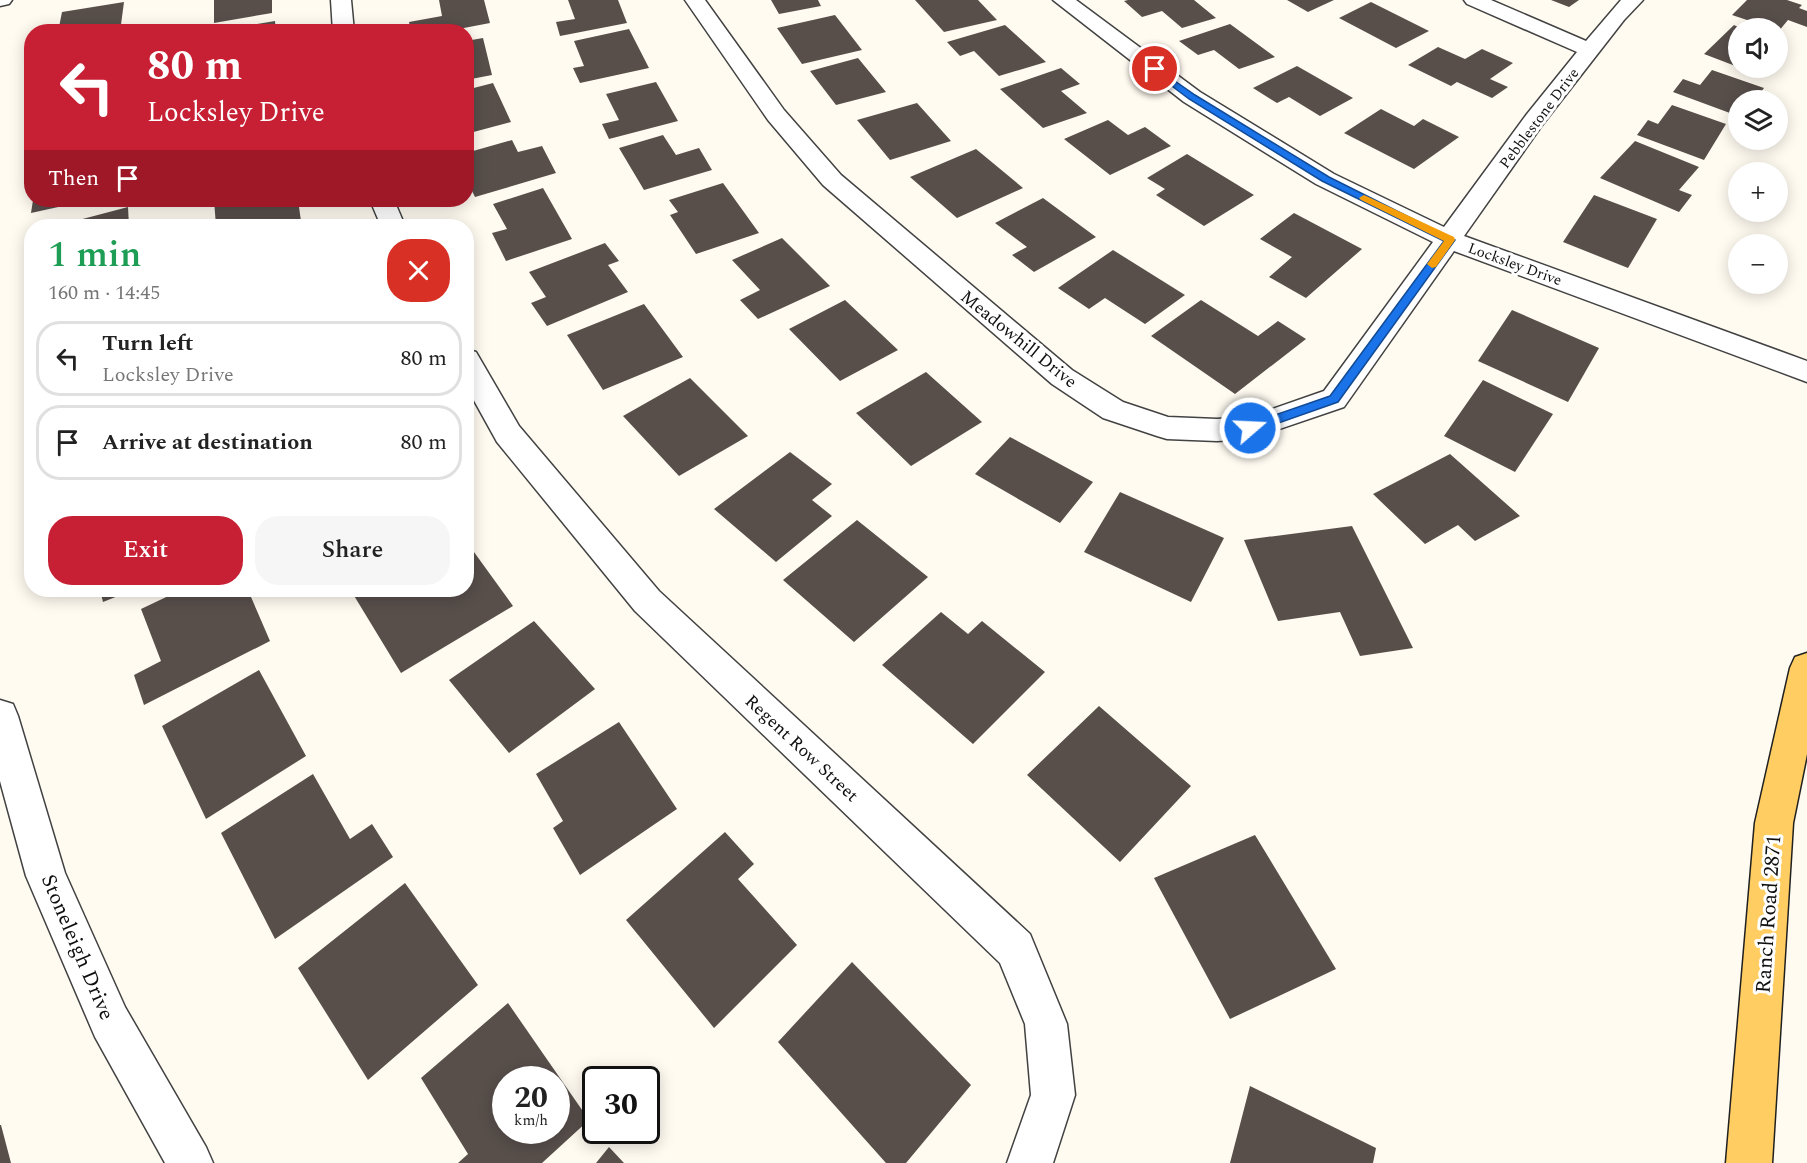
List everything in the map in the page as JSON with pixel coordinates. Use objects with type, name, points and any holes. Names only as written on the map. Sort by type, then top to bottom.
[{"type":"main road","name":"Ranch Road 2871","points":[[1749,1163],[1774,823],[1807,668]]},
{"type":"street","points":[[340,0],[343,24]]},
{"type":"street","name":"Meadowhill Drive","points":[[695,0],[776,115],[832,180],[1062,377],[1113,410],[1167,428],[1250,428],[1334,399],[1450,240]]},
{"type":"street","name":"Locksley Drive","points":[[1063,0],[1201,103],[1325,179],[1450,240],[1807,372]]},
{"type":"street","points":[[1474,0],[1590,50]]},
{"type":"street","name":"Pebblestone Drive","points":[[1450,240],[1535,119],[1633,0]]},
{"type":"street","name":"Regent Row Street","points":[[474,373],[508,434],[647,601],[1015,950],[1046,1024],[1053,1095],[1030,1163]]},
{"type":"street","name":"Stoneleigh Drive","points":[[0,716],[46,876],[110,1022],[190,1163]]},
{"type":"building","points":[[214,0],[272,0],[272,13],[214,23]]},
{"type":"building","points":[[439,0],[484,0],[490,23],[474,26],[474,24],[409,24],[409,22],[442,16]]},
{"type":"building","points":[[568,0],[618,0],[627,23],[560,36],[556,22],[575,19]]},
{"type":"building","points":[[771,0],[818,0],[821,6],[779,14]]},
{"type":"building","points":[[915,0],[978,0],[997,20],[944,32]]},
{"type":"building","points":[[1194,0],[1216,18],[1182,28],[1162,11],[1142,17],[1124,1]]},
{"type":"building","points":[[1287,0],[1334,0],[1308,12]]},
{"type":"building","points":[[1551,0],[1579,0],[1569,7]]},
{"type":"building","points":[[1747,0],[1787,0],[1802,5],[1799,8],[1807,11],[1807,27],[1788,20],[1788,18],[1741,18],[1732,15]]},
{"type":"building","points":[[124,2],[121,24],[60,24],[62,12]]},
{"type":"building","points":[[1371,2],[1429,31],[1396,48],[1339,18]]},
{"type":"building","points":[[835,15],[862,50],[802,64],[777,28]]},
{"type":"building","points":[[275,21],[275,24],[256,24]]},
{"type":"building","points":[[1230,24],[1275,57],[1239,69],[1214,50],[1198,55],[1179,41]]},
{"type":"building","points":[[1005,25],[1046,62],[999,76],[974,51],[960,56],[947,42]]},
{"type":"building","points":[[629,29],[649,68],[580,83],[573,68],[584,66],[574,41]]},
{"type":"building","points":[[1728,31],[1728,63],[1704,54]]},
{"type":"building","points":[[483,38],[492,75],[474,78],[474,40]]},
{"type":"building","points":[[1438,47],[1465,59],[1482,49],[1513,63],[1490,79],[1508,87],[1492,98],[1457,82],[1451,86],[1408,65]]},
{"type":"building","points":[[858,58],[886,92],[836,105],[810,71]]},
{"type":"building","points":[[1297,66],[1353,98],[1320,116],[1289,97],[1277,103],[1253,88]]},
{"type":"building","points":[[1061,68],[1080,84],[1061,91],[1087,113],[1043,128],[1000,89]]},
{"type":"building","points":[[1712,70],[1728,76],[1728,78],[1735,78],[1764,88],[1762,90],[1728,90],[1728,112],[1673,92],[1683,79],[1700,85]]},
{"type":"building","points":[[656,82],[678,121],[609,139],[602,124],[619,120],[606,94]]},
{"type":"building","points":[[493,83],[511,122],[474,132],[474,88]]},
{"type":"building","points":[[917,103],[951,141],[890,160],[857,120]]},
{"type":"building","points":[[1672,105],[1726,124],[1704,160],[1637,135],[1648,120],[1658,124]]},
{"type":"building","points":[[1381,109],[1414,126],[1423,119],[1459,137],[1414,169],[1344,133]]},
{"type":"building","points":[[1108,120],[1128,135],[1145,127],[1171,146],[1110,175],[1064,139]]},
{"type":"building","points":[[663,135],[676,155],[699,148],[712,170],[644,190],[619,148]]},
{"type":"building","points":[[512,140],[518,152],[542,146],[556,173],[475,197],[474,151]]},
{"type":"building","points":[[1635,141],[1699,167],[1679,190],[1692,195],[1679,212],[1600,178]]},
{"type":"building","points":[[976,149],[1023,188],[957,218],[910,177]]},
{"type":"building","points":[[1187,154],[1254,195],[1204,226],[1156,195],[1165,189],[1147,178]]},
{"type":"building","points":[[723,183],[759,233],[696,254],[670,215],[678,212],[669,200]]},
{"type":"building","points":[[543,188],[572,239],[506,261],[492,233],[507,229],[493,204]]},
{"type":"building","points":[[1594,195],[1657,219],[1628,268],[1563,242]]},
{"type":"building","points":[[1043,198],[1096,237],[1034,272],[1012,255],[1027,247],[995,223]]},
{"type":"building","points":[[32,207],[58,207],[31,213]]},
{"type":"building","points":[[128,207],[129,219],[83,219]]},
{"type":"building","points":[[215,207],[299,207],[301,219],[215,219]]},
{"type":"building","points":[[1294,213],[1362,249],[1306,298],[1269,277],[1292,257],[1260,239]]},
{"type":"building","points":[[782,238],[830,286],[758,319],[740,300],[760,290],[732,260]]},
{"type":"building","points":[[605,243],[619,261],[608,265],[628,292],[547,326],[531,303],[546,297],[529,272]]},
{"type":"building","points":[[1113,250],[1185,295],[1145,324],[1105,298],[1089,309],[1058,288]]},
{"type":"building","points":[[845,300],[898,350],[840,381],[789,329]]},
{"type":"building","points":[[1201,300],[1258,336],[1278,321],[1306,339],[1235,394],[1151,336]]},
{"type":"building","points":[[644,304],[683,357],[603,390],[567,335]]},
{"type":"building","points":[[1512,310],[1599,348],[1568,402],[1478,361]]},
{"type":"building","points":[[926,372],[982,422],[911,466],[856,413]]},
{"type":"building","points":[[690,378],[748,436],[679,476],[623,416]]},
{"type":"building","points":[[1483,380],[1553,414],[1515,472],[1444,436]]},
{"type":"building","points":[[1010,437],[1093,482],[1060,523],[975,474]]},
{"type":"building","points":[[790,452],[832,484],[812,500],[832,516],[776,562],[714,509]]},
{"type":"building","points":[[1450,454],[1520,516],[1475,541],[1458,525],[1425,544],[1373,494]]},
{"type":"building","points":[[1120,492],[1224,538],[1191,602],[1084,552]]},
{"type":"building","points":[[857,520],[928,577],[854,642],[783,580]]},
{"type":"building","points":[[1352,526],[1413,648],[1360,656],[1340,612],[1278,621],[1244,540]]},
{"type":"building","points":[[474,552],[513,606],[401,673],[355,597],[474,597]]},
{"type":"building","points":[[102,597],[116,597],[103,602]]},
{"type":"building","points":[[166,597],[251,597],[270,641],[144,705],[134,675],[161,661],[141,609]]},
{"type":"building","points":[[941,612],[968,634],[982,621],[1045,672],[973,744],[882,665]]},
{"type":"building","points":[[534,621],[595,689],[509,753],[449,680]]},
{"type":"building","points":[[259,670],[306,756],[206,819],[162,726]]},
{"type":"building","points":[[1099,706],[1191,786],[1120,862],[1027,775]]},
{"type":"building","points":[[619,722],[677,809],[580,875],[553,828],[563,821],[536,774]]},
{"type":"building","points":[[313,774],[350,839],[372,824],[393,857],[275,939],[221,833]]},
{"type":"building","points":[[725,832],[754,864],[738,879],[797,945],[714,1028],[626,920]]},
{"type":"building","points":[[1255,835],[1336,969],[1230,1019],[1154,878]]},
{"type":"building","points":[[405,883],[478,985],[368,1080],[298,968]]},
{"type":"building","points":[[852,962],[971,1085],[906,1163],[886,1163],[778,1042]]},
{"type":"building","points":[[508,1003],[552,1066],[492,1066],[492,1144],[563,1144],[542,1163],[458,1163],[468,1154],[421,1078]]},
{"type":"building","points":[[1250,1086],[1376,1148],[1373,1163],[1230,1163]]},
{"type":"building","points":[[570,1093],[582,1110],[582,1126],[570,1137]]},
{"type":"building","points":[[1,1125],[11,1163],[0,1163]]},
{"type":"building","points":[[609,1147],[624,1163],[596,1163]]},
{"type":"slow traffic","points":[[1364,198],[1450,240],[1432,264]]},
{"type":"route","points":[[1155,69],[1192,97],[1325,179],[1450,240],[1334,399],[1250,428]]}]
